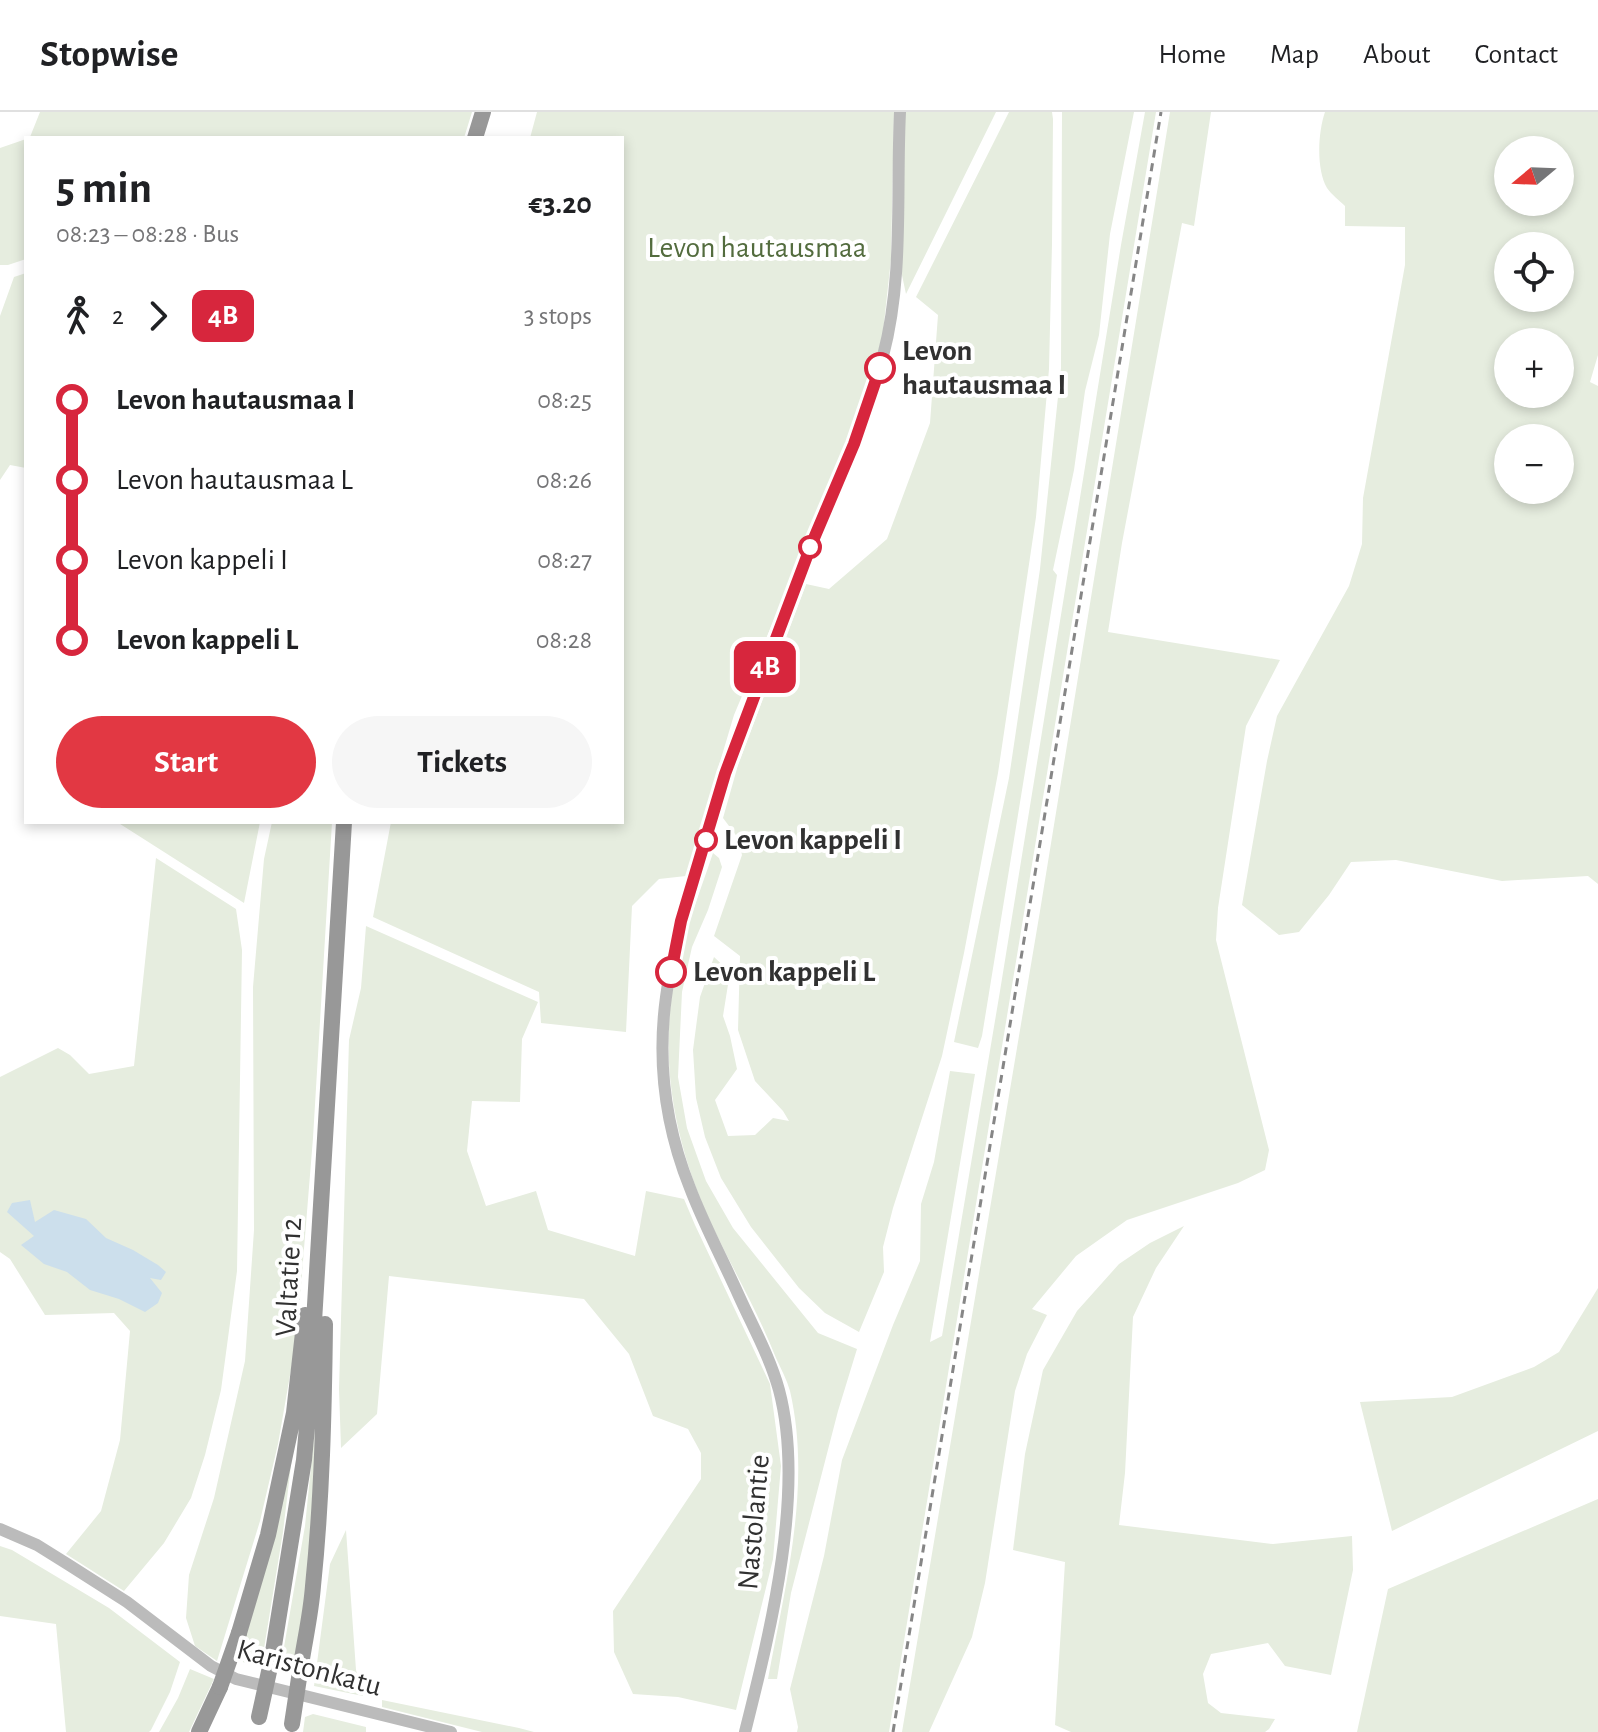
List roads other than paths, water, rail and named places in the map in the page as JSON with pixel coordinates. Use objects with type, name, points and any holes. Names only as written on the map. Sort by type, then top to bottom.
[{"type":"highway","points":[[476,136],[483,112]]},
{"type":"highway","name":"Valtatie 12","points":[[258,1724],[272,1658],[307,1432],[344,824]]},
{"type":"highway","points":[[291,1728],[313,1589],[318,1524],[328,1106]]},
{"type":"highway","points":[[199,1732],[220,1687],[239,1633],[268,1535],[294,1413],[328,1106]]},
{"type":"highway","points":[[209,1732],[220,1687]]},
{"type":"main road","name":"Nastolantie","points":[[745,1732],[769,1628],[783,1546],[788,1502],[788,1442],[778,1386],[690,1189],[668,1117],[663,1053],[666,996],[681,921],[725,774],[812,543],[854,444],[882,361],[893,310],[900,112]]},
{"type":"main road","name":"Karistonkatu","points":[[0,1529],[37,1545],[127,1602],[211,1666],[236,1679],[451,1732]]},
{"type":"water","points":[[30,1200],[35,1222],[54,1210],[86,1219],[106,1238],[158,1265],[166,1272],[161,1280],[150,1278],[162,1293],[158,1303],[145,1312],[119,1299],[90,1290],[67,1272],[44,1264],[21,1245],[34,1236],[7,1212],[12,1203]]},
{"type":"railway","points":[[893,1732],[1161,112]]},
{"type":"place","name":"Levon hautausmaa I","points":[[880,368]]},
{"type":"place","name":"Levon kappeli I","points":[[706,840]]},
{"type":"place","name":"Levon kappeli L","points":[[671,972]]},
{"type":"park label","name":"Levon hautausmaa","points":[[757,248]]}]
